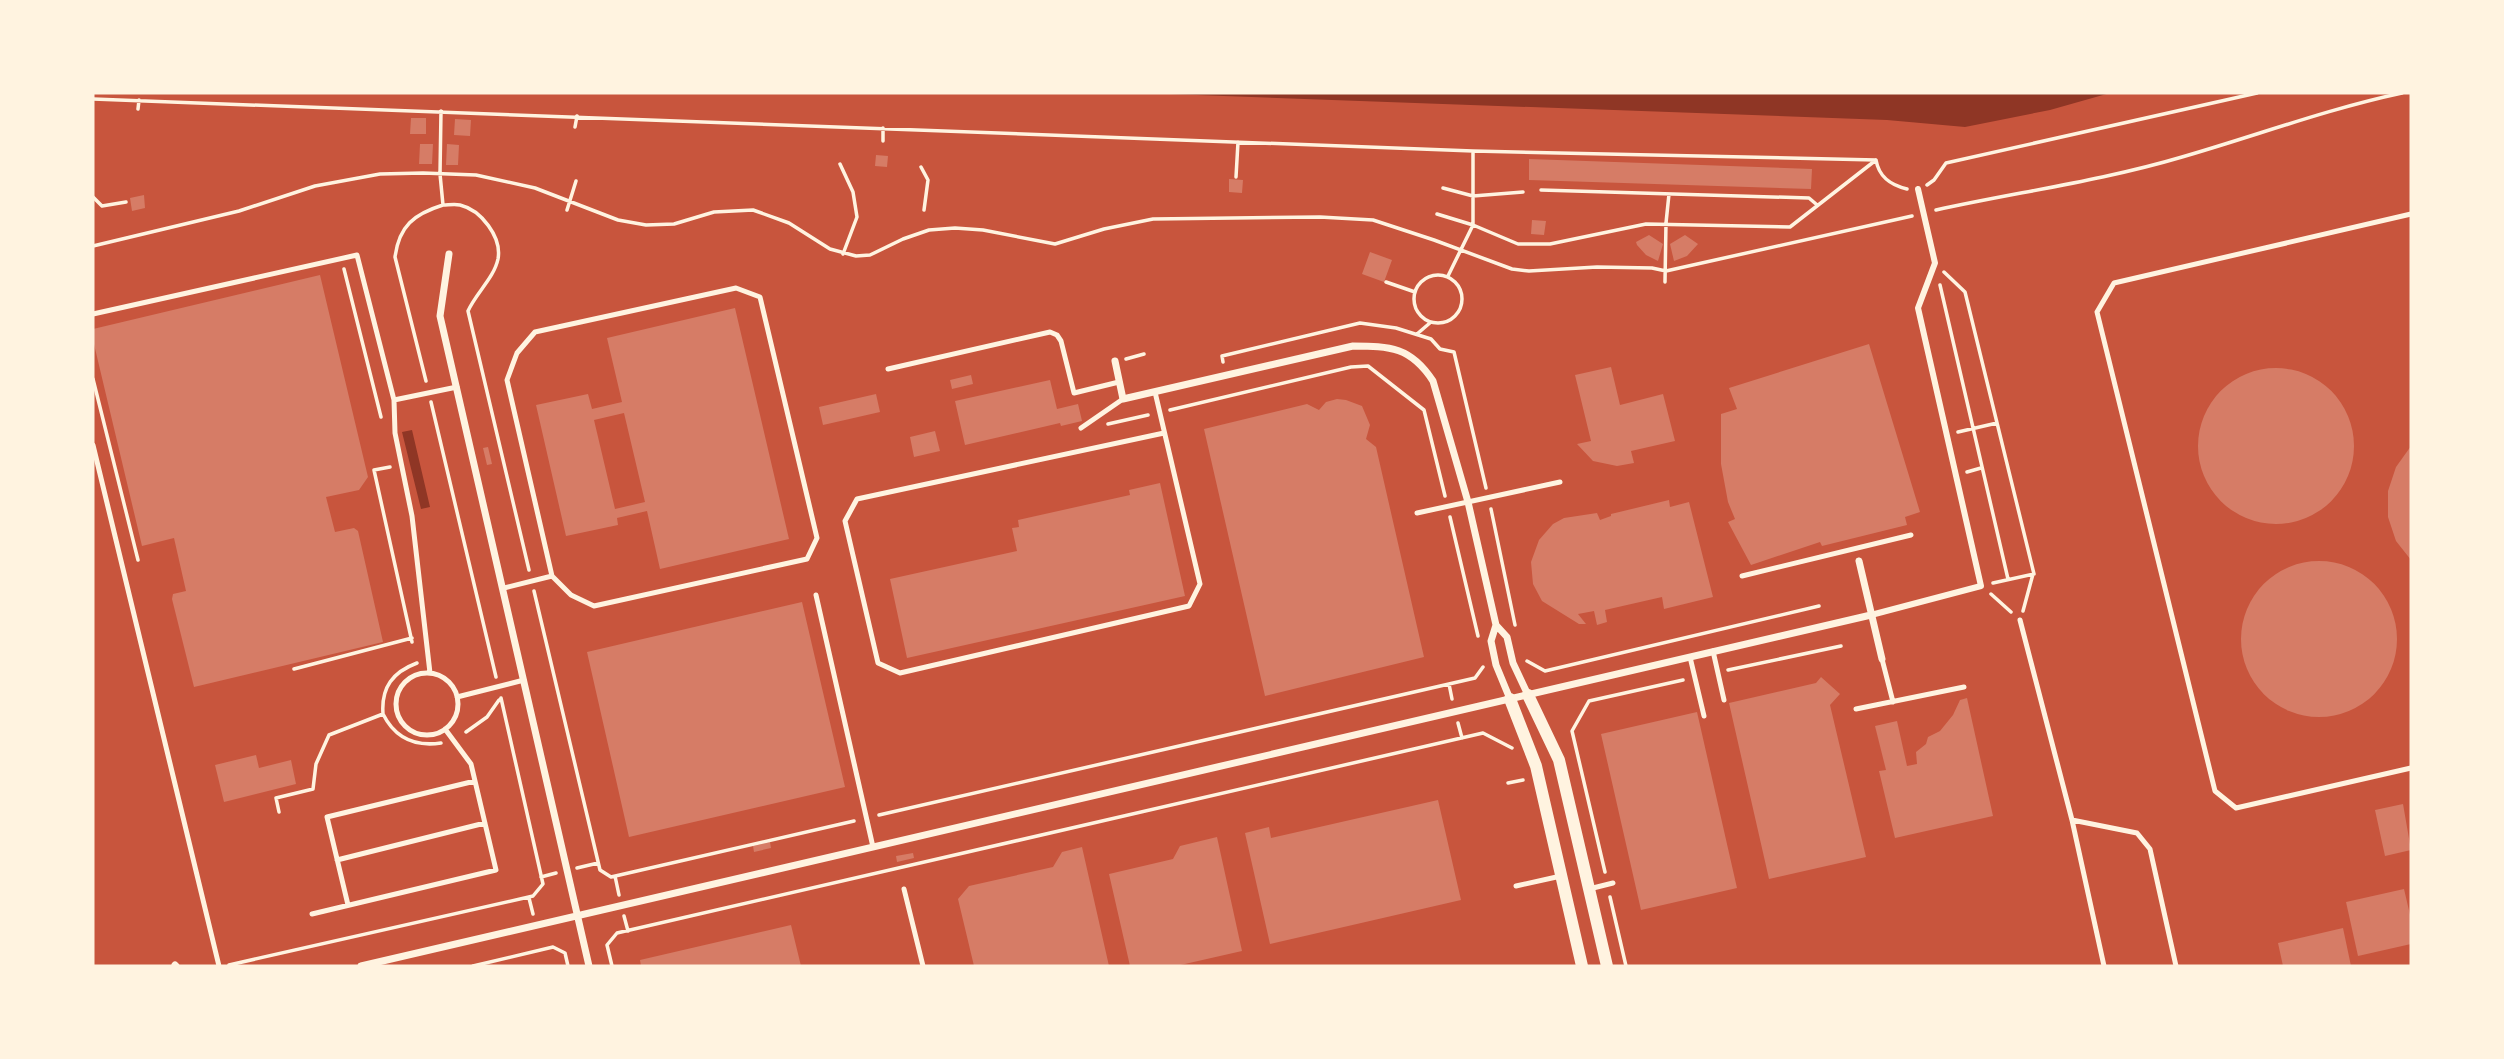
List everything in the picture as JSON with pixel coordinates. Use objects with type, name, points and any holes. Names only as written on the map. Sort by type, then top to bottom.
[{"type":"street","points":[[362,966],[390,963],[578,915],[1871,615],[1981,586],[1918,308],[1935,262],[1918,189]]},
{"type":"street","points":[[449,254],[440,316],[590,966]]},
{"type":"street","points":[[1115,361],[1123,399],[1353,346],[1385,346],[1409,354],[1422,363],[1433,381],[1468,502],[1496,625],[1491,642],[1496,665],[1536,766],[1583,966]]},
{"type":"street","points":[[1859,561],[1882,659]]},
{"type":"street","points":[[1496,625],[1507,637],[1513,663],[1559,760],[1607,966]]},
{"type":"lane","points":[[2411,214],[2114,283],[2097,312],[2215,791],[2236,808],[2411,768]]},
{"type":"lane","points":[[93,314],[357,255],[394,400],[395,433],[412,516],[430,673]]},
{"type":"lane","points":[[736,288],[760,298],[817,538],[807,559],[594,606],[571,595],[552,576],[507,380],[517,353],[535,332],[736,288]]},
{"type":"lane","points":[[888,369],[1050,332],[1057,335],[1061,341],[1073,393],[1119,382]]},
{"type":"lane","points":[[394,400],[457,387]]},
{"type":"lane","points":[[1155,392],[1200,584],[1189,606],[900,673],[878,663],[845,521],[857,499],[1164,433]]},
{"type":"lane","points":[[1081,428],[1123,399]]},
{"type":"lane","points":[[93,445],[219,966]]},
{"type":"lane","points":[[1417,513],[1560,482]]},
{"type":"lane","points":[[1742,576],[1911,535]]},
{"type":"lane","points":[[1856,550],[1859,561]]},
{"type":"lane","points":[[504,588],[552,576]]},
{"type":"lane","points":[[816,595],[873,847]]},
{"type":"lane","points":[[2020,620],[2072,820],[2104,966]]},
{"type":"lane","points":[[1713,652],[1724,700]]},
{"type":"lane","points":[[1690,657],[1704,716]]},
{"type":"lane","points":[[1882,659],[1893,702]]},
{"type":"lane","points":[[430,673],[447,681],[457,697],[456,715],[445,729],[426,734],[417,733],[408,728],[397,712],[396,702],[403,684],[420,674],[430,673]]},
{"type":"lane","points":[[457,697],[524,680]]},
{"type":"lane","points":[[1856,709],[1964,687]]},
{"type":"lane","points":[[312,914],[496,870],[471,764],[445,729]]},
{"type":"lane","points":[[348,905],[327,817],[475,781]]},
{"type":"lane","points":[[2072,820],[2137,833],[2150,849],[2176,966]]},
{"type":"lane","points":[[337,860],[485,823]]},
{"type":"lane","points":[[1516,886],[1561,876]]},
{"type":"lane","points":[[1589,889],[1610,884]]},
{"type":"lane","points":[[904,889],[923,966]]},
{"type":"path","points":[[1876,160],[1877,169],[1892,185],[1918,189],[1934,180],[1947,163],[2257,93]]},
{"type":"path","points":[[1959,205],[2181,158],[2302,118],[2402,93]]},
{"type":"path","points":[[93,105],[95,98],[1473,151],[1876,160]]},
{"type":"path","points":[[138,109],[139,100]]},
{"type":"path","points":[[441,111],[440,174],[443,205],[460,205],[478,215],[491,228],[497,241],[498,258],[490,277],[474,297],[468,311],[600,870],[611,877],[1475,678],[1483,670],[1484,661]]},
{"type":"path","points":[[575,127],[577,116]]},
{"type":"path","points":[[883,128],[883,141]]},
{"type":"path","points":[[1236,177],[1238,142]]},
{"type":"path","points":[[1448,276],[1473,225],[1473,151]]},
{"type":"path","points":[[1437,214],[1473,225],[1518,244],[1550,244],[1646,224],[1790,227],[1816,204],[1876,160]]},
{"type":"path","points":[[840,164],[853,192],[858,217],[843,254]]},
{"type":"path","points":[[921,167],[928,180],[923,210]]},
{"type":"path","points":[[93,246],[239,211],[315,186],[380,174],[424,173],[476,176],[535,188],[618,220],[646,225],[674,224],[714,212],[752,210],[789,223],[830,249],[843,254],[870,256],[903,239],[929,230],[983,230],[1055,244],[1141,221],[1187,217],[1320,217],[1373,220],[1512,269],[1528,271],[1597,267],[1651,268],[1666,271],[1885,222]]},
{"type":"path","points":[[567,210],[576,181]]},
{"type":"path","points":[[1443,188],[1473,196],[1523,192]]},
{"type":"path","points":[[1541,190],[1809,198],[1816,204]]},
{"type":"path","points":[[1665,282],[1669,194]]},
{"type":"path","points":[[93,197],[102,206],[126,202]]},
{"type":"path","points":[[342,262],[384,428]]},
{"type":"path","points":[[1935,262],[1965,292],[2034,573],[2020,620],[1981,586]]},
{"type":"path","points":[[1935,262],[2008,579]]},
{"type":"path","points":[[1436,275],[1448,276],[1460,287],[1462,306],[1450,320],[1432,322],[1417,310],[1415,292],[1427,278],[1436,275]]},
{"type":"path","points":[[1386,282],[1415,292]]},
{"type":"path","points":[[1416,335],[1432,322]]},
{"type":"path","points":[[1081,428],[1096,427],[1368,366],[1424,410],[1479,639]]},
{"type":"path","points":[[93,379],[138,560]]},
{"type":"path","points":[[1973,429],[1997,423]]},
{"type":"path","points":[[394,466],[374,470],[420,674]]},
{"type":"path","points":[[1981,586],[2034,573]]},
{"type":"path","points":[[294,670],[412,638]]},
{"type":"path","points":[[1718,673],[1842,646]]},
{"type":"path","points":[[417,663],[405,668],[388,683],[384,692],[383,714],[388,725],[411,742],[426,745],[443,743],[446,748]]},
{"type":"path","points":[[1626,966],[1610,884],[1572,731],[1589,701],[1695,678]]},
{"type":"path","points":[[466,732],[487,717],[501,697]]},
{"type":"path","points":[[276,798],[313,789],[316,764],[329,735],[383,714]]},
{"type":"path","points":[[612,966],[607,945],[617,933],[892,872],[1483,733],[1516,750]]},
{"type":"path","points":[[1520,770],[1526,792]]},
{"type":"path","points":[[1508,783],[1523,780]]},
{"type":"path","points":[[275,789],[279,812]]},
{"type":"path","points":[[473,966],[553,947],[565,953],[568,966]]},
{"type":"shaded area","points":[[1142,93],[2110,93],[2050,110],[1965,127],[1887,120]]},
{"type":"shaded area","points":[[412,430],[430,507],[421,509],[402,432]]},
{"type":"building","points":[[411,118],[426,118],[426,134],[410,134]]},
{"type":"building","points":[[455,119],[471,120],[470,136],[454,135]]},
{"type":"building","points":[[420,144],[433,144],[432,164],[419,164]]},
{"type":"building","points":[[447,144],[459,145],[458,165],[446,165]]},
{"type":"building","points":[[876,155],[888,156],[887,167],[875,166]]},
{"type":"building","points":[[1529,159],[1812,169],[1811,189],[1529,180]]},
{"type":"building","points":[[1229,179],[1243,180],[1242,193],[1229,192]]},
{"type":"building","points":[[144,195],[145,208],[132,211],[130,198]]},
{"type":"building","points":[[1532,220],[1546,221],[1544,235],[1531,234]]},
{"type":"building","points":[[1649,235],[1663,244],[1658,261],[1646,255],[1637,245],[1636,242]]},
{"type":"building","points":[[1685,235],[1698,244],[1687,256],[1674,261],[1670,244]]},
{"type":"building","points":[[1370,252],[1392,260],[1384,282],[1362,274]]},
{"type":"building","points":[[320,275],[368,477],[359,490],[326,497],[335,532],[354,528],[358,531],[383,642],[194,687],[172,599],[173,594],[186,591],[174,538],[142,546],[93,340],[93,329]]},
{"type":"building","points":[[735,308],[789,539],[660,569],[647,511],[617,518],[618,525],[566,536],[536,405],[588,394],[592,409],[622,402],[607,338]],"holes":[[[624,413],[645,502],[615,509],[594,420]]]},
{"type":"building","points":[[1869,344],[1920,512],[1905,517],[1907,525],[1822,546],[1820,542],[1751,565],[1728,522],[1735,519],[1728,502],[1721,464],[1721,414],[1737,409],[1729,388]]},
{"type":"building","points":[[1611,367],[1620,405],[1663,394],[1675,441],[1631,451],[1634,463],[1617,466],[1593,461],[1577,444],[1591,441],[1575,375]]},
{"type":"building","points":[[2276,368],[2306,374],[2331,391],[2348,416],[2354,446],[2348,476],[2331,501],[2306,518],[2276,524],[2246,518],[2221,501],[2204,476],[2198,446],[2204,416],[2221,391],[2246,374]]},
{"type":"building","points":[[971,375],[973,384],[952,389],[950,380]]},
{"type":"building","points":[[1050,380],[1057,409],[1078,404],[1082,421],[1061,426],[1060,423],[965,445],[955,401]]},
{"type":"building","points":[[876,394],[880,412],[823,425],[819,407]]},
{"type":"building","points":[[1337,399],[1362,406],[1370,425],[1366,439],[1376,447],[1424,657],[1265,696],[1204,429],[1307,404],[1319,410],[1326,402]]},
{"type":"building","points":[[935,431],[940,451],[914,457],[910,437]]},
{"type":"building","points":[[2411,446],[2411,560],[2396,541],[2388,517],[2388,491],[2396,467]]},
{"type":"building","points":[[488,447],[492,464],[487,465],[483,448]]},
{"type":"building","points":[[1160,483],[1185,596],[907,658],[890,579],[1017,551],[1012,528],[1019,527],[1018,520],[1130,495],[1129,490]]},
{"type":"building","points":[[1669,500],[1670,507],[1689,502],[1713,597],[1664,609],[1662,597],[1605,610],[1607,622],[1597,625],[1594,611],[1578,614],[1586,624],[1579,624],[1542,601],[1533,584],[1531,562],[1539,540],[1553,524],[1564,518],[1597,513],[1600,520],[1611,514]]},
{"type":"building","points":[[2319,561],[2349,567],[2374,584],[2391,609],[2397,639],[2391,669],[2374,694],[2349,711],[2319,717],[2289,711],[2264,694],[2247,669],[2241,639],[2247,609],[2264,584],[2289,567]]},
{"type":"building","points":[[802,602],[845,787],[629,837],[587,652]]},
{"type":"building","points":[[1821,677],[1840,694],[1830,705],[1866,857],[1769,879],[1729,703],[1816,683]]},
{"type":"building","points":[[1967,698],[1993,816],[1895,838],[1879,771],[1886,770],[1875,726],[1897,721],[1907,766],[1917,764],[1916,752],[1926,744],[1928,737],[1940,731],[1953,715],[1960,700]]},
{"type":"building","points":[[1697,712],[1737,888],[1641,910],[1601,734]]},
{"type":"building","points":[[256,755],[259,768],[291,760],[296,784],[224,802],[215,765]]},
{"type":"building","points":[[1438,800],[1461,900],[1270,944],[1245,833],[1269,827],[1271,838]]},
{"type":"building","points":[[2403,804],[2411,850],[2385,856],[2375,810]]},
{"type":"building","points":[[1217,837],[1242,951],[1176,966],[1130,966],[1109,874],[1173,859],[1180,846]]},
{"type":"building","points":[[770,842],[771,848],[754,852],[753,846]]},
{"type":"building","points":[[1082,847],[1109,966],[974,966],[958,899],[969,886],[1053,867],[1062,852]]},
{"type":"building","points":[[913,853],[914,858],[897,862],[896,856]]},
{"type":"building","points":[[2404,889],[2411,919],[2411,944],[2358,956],[2346,902]]},
{"type":"building","points":[[791,925],[801,966],[641,966],[640,960]]},
{"type":"building","points":[[2343,928],[2351,966],[2283,966],[2278,943]]}]
